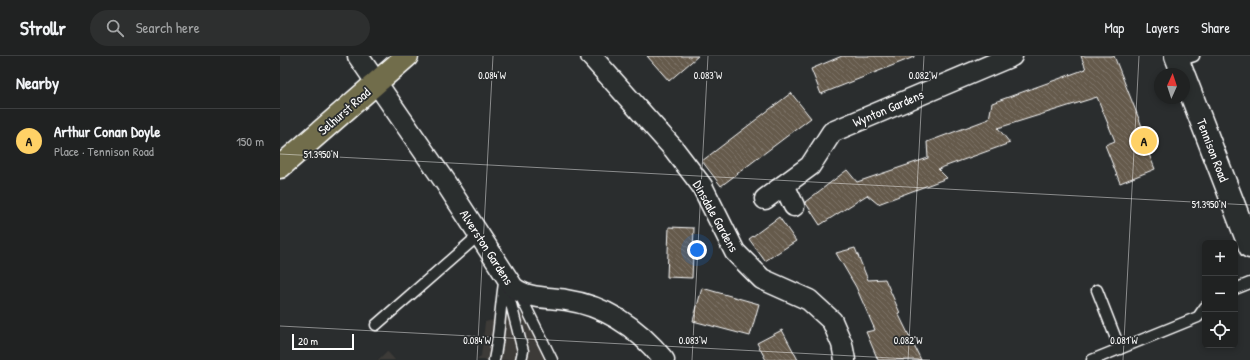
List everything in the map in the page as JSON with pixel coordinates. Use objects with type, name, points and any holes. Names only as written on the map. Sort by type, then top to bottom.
[{"type":"main road","name":"Selhurst Road","points":[[280,167],[407,56]]},
{"type":"street","name":"Alverston Gardens","points":[[358,56],[377,82],[512,285],[533,296],[582,304],[616,318],[642,335],[664,360]]},
{"type":"street","name":"Dinsdale Gardens","points":[[591,56],[673,148],[702,186],[735,252],[762,279],[809,300],[832,321],[842,344],[845,360]]},
{"type":"street","name":"Wynton Gardens","points":[[765,198],[810,166],[832,132],[1012,56]]},
{"type":"street","name":"Tennison Road","points":[[1183,65],[1250,247]]},
{"type":"street","points":[[784,185],[794,206]]},
{"type":"lane","points":[[376,325],[479,235]]},
{"type":"lane","points":[[1238,288],[1250,283]]},
{"type":"lane","points":[[494,360],[499,338],[500,306],[512,285]]},
{"type":"lane","points":[[512,285],[510,300],[523,351],[521,360]]},
{"type":"lane","points":[[512,285],[552,360]]},
{"type":"lane","points":[[1097,290],[1120,349]]},
{"type":"lane","points":[[1092,360],[1198,317],[1202,311]]},
{"type":"shaded area","points":[[524,313],[548,360],[477,360],[481,356],[485,322]]},
{"type":"shaded area","points":[[387,351],[395,360],[378,360]]},
{"type":"building","points":[[647,56],[698,56],[669,81]]},
{"type":"building","points":[[842,56],[914,57],[821,94],[811,69]]},
{"type":"building","points":[[1081,56],[1114,56],[1143,129],[1139,130],[1155,169],[1120,183],[1105,145],[1115,141],[1097,97],[998,128],[1010,143],[938,169],[947,178],[878,204],[867,195],[820,225],[805,202],[847,170],[857,182],[928,158],[927,142],[989,119],[992,103],[1086,69]]},
{"type":"building","points":[[791,93],[811,118],[721,186],[702,161]]},
{"type":"building","points":[[779,217],[796,241],[765,261],[749,239]]},
{"type":"building","points":[[669,227],[694,228],[692,278],[667,277]]},
{"type":"building","points":[[855,248],[868,280],[885,279],[900,313],[898,313],[921,360],[878,360],[866,332],[875,330],[856,287],[836,253]]},
{"type":"building","points":[[702,288],[759,304],[750,336],[693,321]]},
{"type":"building","points":[[782,330],[798,360],[766,360],[757,343]]},
{"type":"place","name":"Arthur Conan Doyle","points":[[1144,141]]}]
